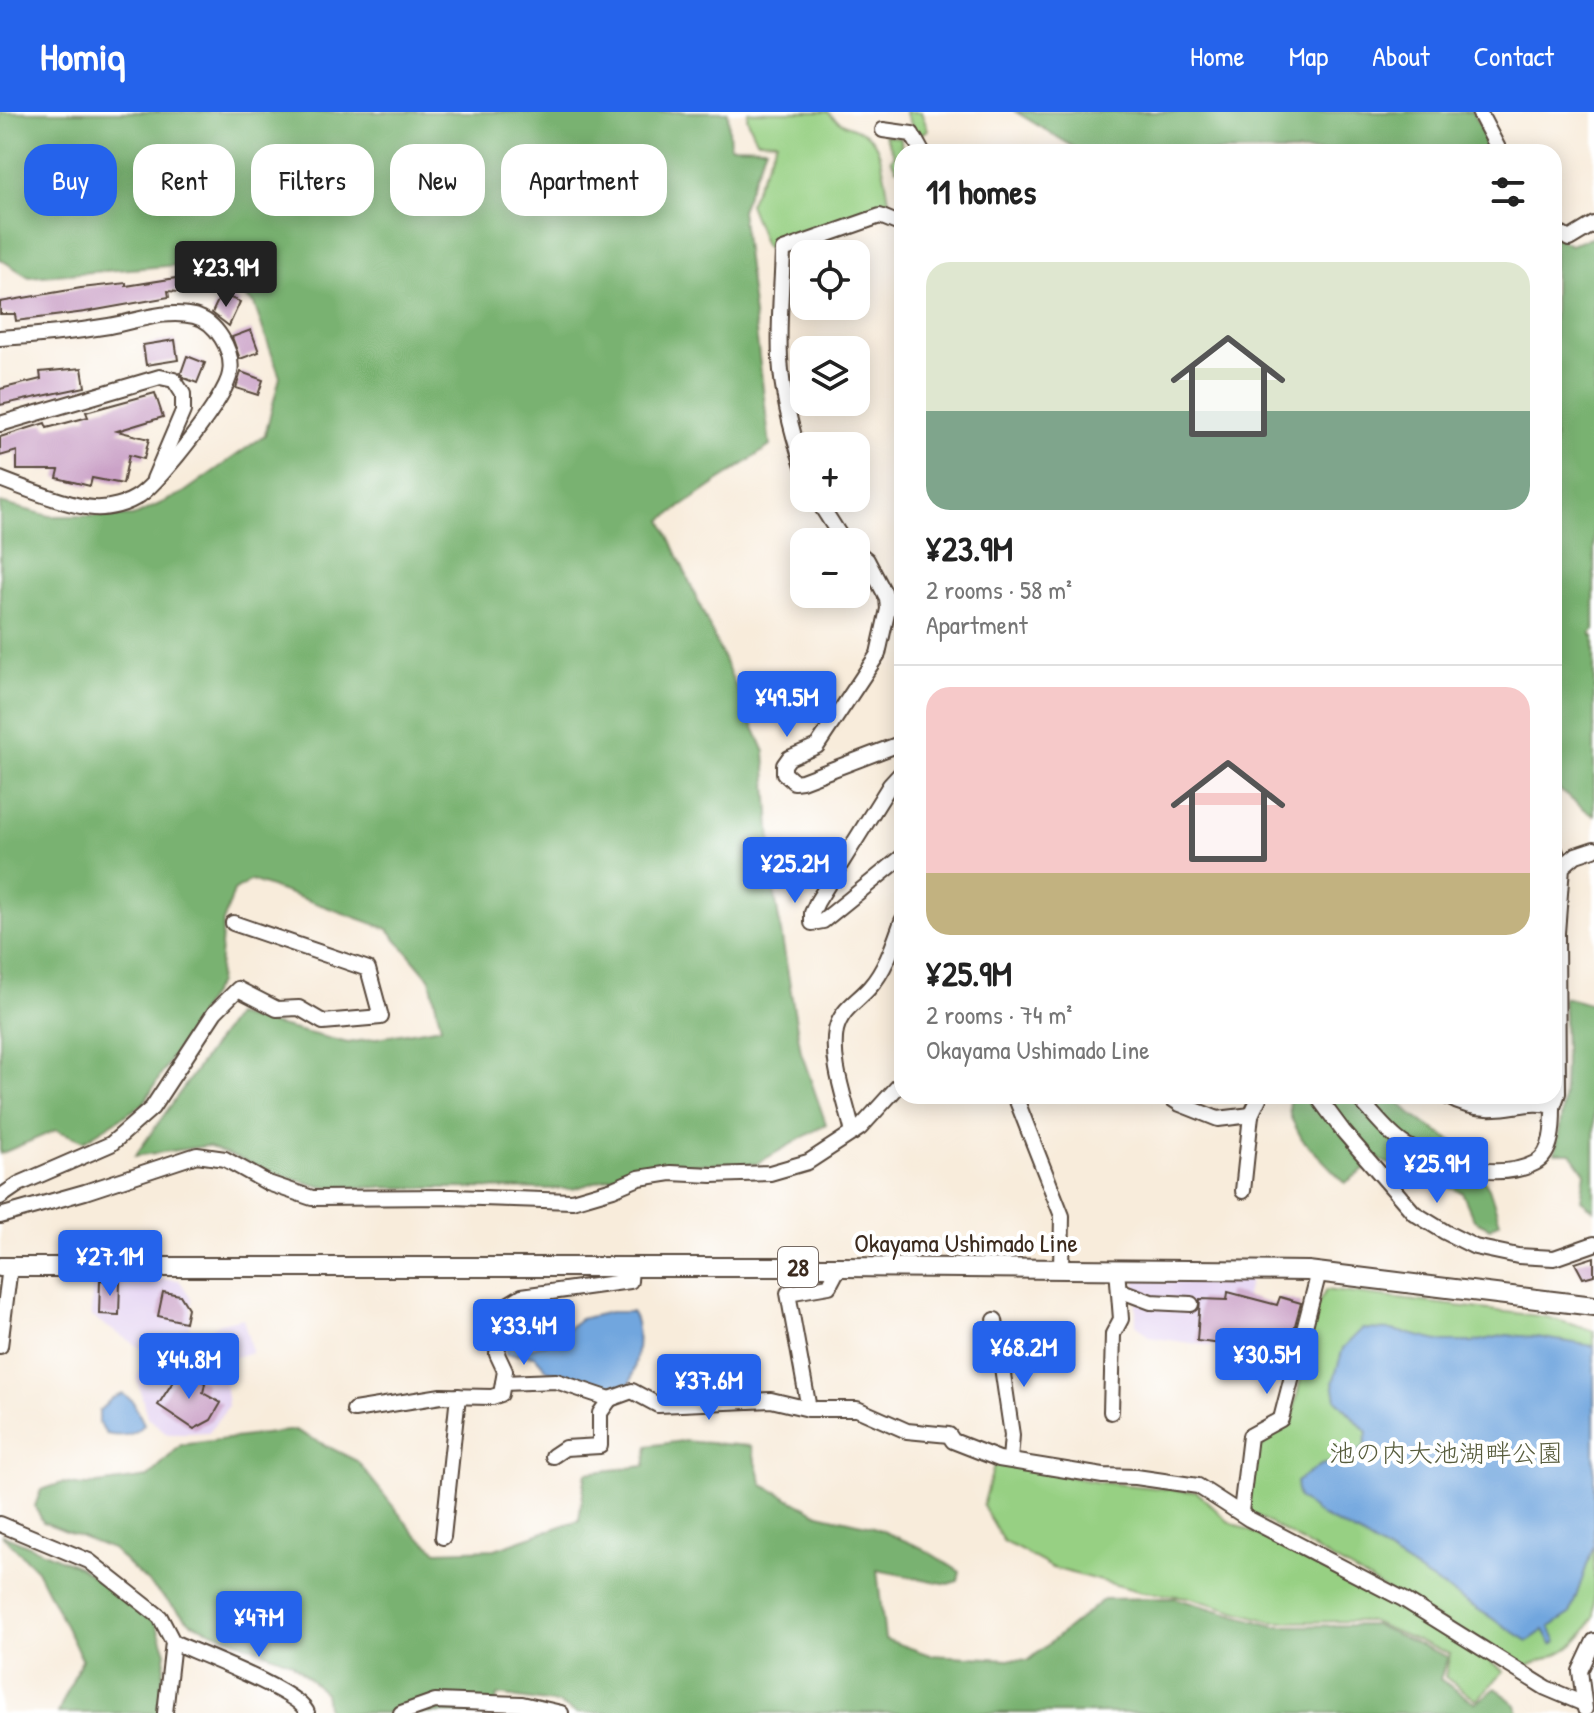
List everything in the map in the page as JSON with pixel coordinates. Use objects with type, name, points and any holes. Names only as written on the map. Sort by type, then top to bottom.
[{"type":"main road","name":"Okayama Ushimado Line","points":[[5,1267],[839,1267],[1319,1272],[1594,1306]]},
{"type":"street","points":[[1479,112],[1496,144]]},
{"type":"street","points":[[883,130],[912,134],[918,144]]},
{"type":"street","points":[[792,432],[782,384],[780,355],[783,250],[880,216],[894,222]]},
{"type":"street","points":[[1562,235],[1569,239],[1594,224]]},
{"type":"street","points":[[0,338],[52,335],[180,313],[198,317],[213,327],[229,355],[231,373],[224,392],[162,476],[139,496],[122,504],[93,508],[0,479]]},
{"type":"street","points":[[0,424],[160,377],[174,380],[183,394],[183,411],[152,485]]},
{"type":"street","points":[[870,566],[887,598],[888,609],[878,654],[817,746],[789,758],[784,765],[784,773],[788,779],[802,781],[894,746]]},
{"type":"street","points":[[894,781],[817,902],[812,923],[823,921],[894,863]]},
{"type":"street","points":[[1562,867],[1576,855],[1594,849]]},
{"type":"street","points":[[0,1197],[19,1184],[111,1144],[142,1117],[152,1108],[215,1012],[238,989],[277,1009],[299,1008],[323,1022],[381,1017],[368,969],[233,923]]},
{"type":"street","points":[[853,1133],[836,1060],[836,1030],[845,1009],[871,986],[894,940]]},
{"type":"street","points":[[0,1216],[197,1155],[225,1159],[268,1183],[312,1198],[451,1197],[572,1201],[639,1178],[671,1173],[770,1173],[808,1162],[853,1133],[894,1090]]},
{"type":"street","points":[[1018,1104],[1062,1216],[1061,1269]]},
{"type":"street","points":[[1180,1104],[1218,1119],[1251,1115]]},
{"type":"street","points":[[1243,1191],[1251,1115],[1256,1104]]},
{"type":"street","points":[[1324,1104],[1414,1213],[1445,1232],[1475,1247],[1518,1256],[1554,1258],[1594,1244]]},
{"type":"street","points":[[1364,1104],[1400,1142],[1429,1158],[1470,1169],[1498,1172],[1536,1163],[1548,1148],[1554,1104]]},
{"type":"street","points":[[1460,1104],[1494,1109],[1536,1104]]},
{"type":"street","points":[[1546,1104],[1553,1107]]},
{"type":"street","points":[[0,1346],[5,1267]]},
{"type":"street","points":[[354,1410],[441,1396],[492,1397],[501,1394],[505,1371],[497,1354],[504,1307],[522,1296],[630,1281],[631,1267]]},
{"type":"street","points":[[809,1409],[788,1293],[829,1286],[839,1267]]},
{"type":"street","points":[[1111,1412],[1113,1334],[1121,1319],[1117,1269]]},
{"type":"street","points":[[1241,1512],[1250,1436],[1281,1419],[1319,1272]]},
{"type":"street","points":[[1119,1290],[1151,1302],[1191,1304]]},
{"type":"street","points":[[995,1320],[1012,1435],[1010,1460]]},
{"type":"street","points":[[503,1383],[556,1381],[610,1399]]},
{"type":"street","points":[[553,1456],[565,1448],[600,1446],[600,1413],[610,1399],[632,1391],[658,1405],[771,1400],[809,1409],[857,1409],[907,1431],[949,1435],[953,1441],[999,1459],[1103,1476],[1136,1477],[1198,1486],[1249,1519],[1403,1599],[1546,1688],[1584,1708]]},
{"type":"street","points":[[443,1537],[458,1396]]},
{"type":"street","points":[[0,1524],[89,1561],[160,1617],[173,1642],[165,1713]]},
{"type":"street","points":[[173,1642],[283,1691],[305,1707],[307,1713]]},
{"type":"street","points":[[1584,1708],[1580,1671],[1593,1649]]},
{"type":"street","points":[[401,1713],[435,1701],[485,1701],[522,1704],[561,1713]]},
{"type":"shaded area","points":[[93,1274],[179,1280],[192,1299],[189,1334],[202,1334],[220,1323],[243,1318],[252,1352],[231,1358],[225,1382],[228,1406],[209,1432],[168,1434],[147,1417],[137,1378],[146,1352],[91,1316]]},
{"type":"shaded area","points":[[1136,1278],[1250,1280],[1232,1349],[1149,1337],[1136,1324]]},
{"type":"green space","points":[[0,112],[728,112],[730,146],[766,147],[741,210],[770,446],[662,520],[765,752],[774,890],[801,1052],[826,1124],[756,1164],[655,1164],[573,1189],[323,1187],[286,1177],[207,1146],[135,1156],[235,1015],[348,1043],[441,1027],[430,979],[388,929],[251,880],[234,891],[223,922],[218,983],[143,1104],[84,1141],[56,1130],[0,1154],[0,503],[50,516],[134,516],[183,493],[265,435],[280,377],[254,304],[205,263],[29,277],[0,259]]},
{"type":"green space","points":[[748,112],[828,112],[841,123],[866,134],[880,156],[890,205],[766,248],[749,204],[777,141],[757,140],[747,118]]},
{"type":"green space","points":[[905,112],[921,112],[928,130],[917,136]]},
{"type":"green space","points":[[1016,112],[1473,112],[1490,144],[1069,144]]},
{"type":"green space","points":[[885,135],[901,138],[901,144],[894,144],[894,154]]},
{"type":"green space","points":[[1594,237],[1594,630],[1591,634],[1594,637],[1594,816],[1562,792],[1562,240],[1570,245]]},
{"type":"green space","points":[[1563,997],[1594,1005],[1594,1210],[1581,1200],[1585,1173],[1571,1153],[1555,1153],[1565,1075]]},
{"type":"green space","points":[[1289,1104],[1400,1104],[1464,1149],[1489,1188],[1500,1222],[1490,1228],[1474,1220],[1462,1192],[1379,1160],[1345,1183],[1302,1139],[1290,1116]]},
{"type":"green space","name":"池の内大池湖畔公園","points":[[1326,1290],[1547,1317],[1594,1331],[1594,1616],[1580,1637],[1565,1650],[1522,1667],[1250,1512],[1248,1485],[1254,1458],[1267,1440],[1291,1424],[1316,1307]]},
{"type":"green space","points":[[295,1430],[357,1461],[416,1535],[437,1551],[495,1549],[579,1520],[586,1473],[645,1466],[648,1446],[682,1441],[751,1446],[763,1485],[819,1514],[871,1526],[922,1548],[960,1572],[958,1581],[948,1584],[877,1570],[885,1639],[930,1655],[1029,1660],[1104,1599],[1174,1598],[1274,1626],[1375,1625],[1448,1657],[1440,1679],[1476,1703],[1496,1688],[1516,1705],[1518,1713],[576,1713],[559,1704],[498,1695],[493,1713],[328,1713],[325,1693],[291,1662],[191,1623],[112,1549],[43,1522],[35,1506],[41,1490],[62,1483],[83,1486],[148,1477],[181,1445]]},
{"type":"green space","points":[[995,1462],[1096,1482],[1197,1492],[1228,1521],[1359,1582],[1446,1631],[1504,1671],[1477,1700],[1445,1677],[1450,1654],[1370,1621],[1273,1622],[1187,1597],[1142,1592],[1053,1568],[1003,1541],[983,1506]]},
{"type":"green space","points":[[1,1534],[79,1567],[156,1623],[166,1652],[158,1713],[58,1713],[82,1659],[37,1570]]},
{"type":"water","points":[[610,1312],[631,1312],[637,1327],[632,1379],[629,1386],[618,1391],[571,1375],[548,1371],[535,1356],[506,1354],[505,1348],[547,1344],[580,1319]]},
{"type":"water","name":"池の内大池湖畔公園","points":[[1362,1329],[1392,1330],[1443,1342],[1473,1342],[1507,1335],[1594,1346],[1594,1545],[1570,1614],[1550,1627],[1557,1641],[1552,1644],[1544,1630],[1528,1641],[1360,1535],[1323,1517],[1298,1498],[1296,1482],[1321,1465],[1345,1460],[1364,1447],[1367,1432],[1336,1399],[1333,1383],[1343,1348]]},
{"type":"water","points":[[122,1394],[132,1400],[144,1424],[127,1435],[106,1434],[99,1423],[99,1411],[112,1398]]},
{"type":"building","points":[[183,274],[213,276],[212,295],[168,291],[169,297],[16,321],[15,314],[0,314],[0,302],[81,288],[126,283],[126,286],[182,277]]},
{"type":"building","points":[[221,294],[240,302],[229,326],[212,313]]},
{"type":"building","points":[[251,330],[259,352],[240,359],[232,337]]},
{"type":"building","points":[[175,340],[178,360],[146,365],[143,345]]},
{"type":"building","points":[[187,356],[205,363],[197,383],[184,378],[181,373]]},
{"type":"building","points":[[82,368],[85,387],[0,405],[0,389],[41,379],[40,372]]},
{"type":"building","points":[[241,372],[263,380],[258,395],[236,388]]},
{"type":"building","points":[[155,393],[163,417],[117,431],[149,439],[144,459],[129,455],[123,484],[92,478],[90,486],[57,478],[59,470],[17,470],[17,451],[0,456],[0,437],[45,423],[47,428],[88,417],[86,412]]},
{"type":"building","points":[[1594,1257],[1594,1275],[1583,1278],[1575,1263]]},
{"type":"building","points":[[100,1280],[120,1281],[119,1315],[99,1314]]},
{"type":"building","points":[[163,1292],[180,1295],[188,1308],[185,1322],[158,1316]]},
{"type":"building","points":[[1228,1292],[1277,1305],[1280,1297],[1301,1303],[1287,1355],[1231,1340],[1229,1345],[1197,1341],[1200,1299],[1227,1300]]},
{"type":"building","points":[[182,1368],[205,1383],[203,1393],[221,1403],[211,1420],[194,1429],[158,1405]]}]
